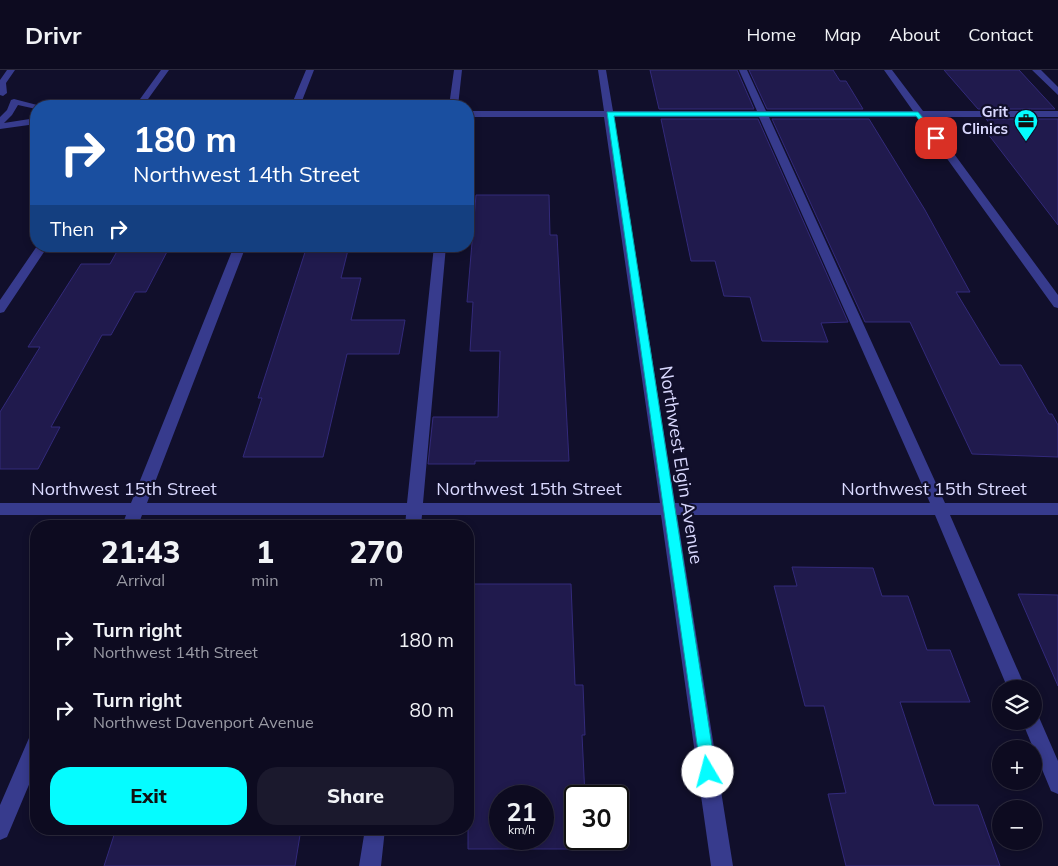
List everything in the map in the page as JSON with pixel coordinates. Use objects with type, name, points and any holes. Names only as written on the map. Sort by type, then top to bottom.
[{"type":"street","points":[[11,70],[2,83],[2,93],[14,102],[30,105]]},
{"type":"street","points":[[143,100],[165,70]]},
{"type":"street","points":[[298,100],[310,70]]},
{"type":"street","points":[[454,100],[458,70]]},
{"type":"street","name":"Northwest Elgin Avenue","points":[[602,70],[722,866]]},
{"type":"street","points":[[744,70],[940,509],[1013,680]]},
{"type":"street","points":[[888,70],[918,114],[1058,304]]},
{"type":"street","points":[[1036,70],[1058,92]]},
{"type":"street","points":[[0,121],[7,117],[13,108],[14,102]]},
{"type":"street","points":[[474,114],[1058,114]]},
{"type":"street","points":[[0,126],[30,123]]},
{"type":"street","points":[[0,309],[39,252]]},
{"type":"street","points":[[132,520],[238,252]]},
{"type":"street","points":[[414,520],[439,252]]},
{"type":"street","name":"Northwest 15th Street","points":[[0,509],[1058,509]]},
{"type":"street","points":[[1035,730],[1058,784]]},
{"type":"street","points":[[0,830],[30,760]]},
{"type":"street","points":[[370,866],[374,835]]},
{"type":"building","points":[[650,70],[737,70],[754,109],[659,109]]},
{"type":"building","points":[[749,70],[833,70],[840,81],[846,81],[863,109],[767,109]]},
{"type":"building","points":[[944,70],[1019,70],[1055,109],[978,109]]},
{"type":"building","points":[[661,119],[758,119],[848,322],[821,323],[828,342],[762,341],[750,297],[724,296],[715,261],[691,261]]},
{"type":"building","points":[[772,119],[869,119],[925,210],[970,292],[956,292],[1000,365],[1021,365],[1049,414],[1052,414],[1058,425],[1058,457],[972,454],[910,322],[865,322]]},
{"type":"building","points":[[986,119],[1058,119],[1058,225],[988,134],[999,134]]},
{"type":"building","points":[[476,195],[549,195],[550,235],[557,235],[569,461],[475,461],[475,464],[428,464],[433,417],[498,417],[500,351],[470,351],[473,302],[467,302],[471,252],[474,252]]},
{"type":"building","points":[[117,252],[167,252],[146,292],[135,292],[111,335],[102,335],[51,427],[60,427],[38,469],[0,469],[0,412],[40,347],[28,347],[81,264],[110,264]]},
{"type":"building","points":[[305,252],[348,252],[341,278],[361,278],[351,320],[405,320],[399,354],[347,354],[323,457],[243,457],[262,398],[258,398]]},
{"type":"building","points":[[792,567],[873,568],[882,596],[908,596],[927,650],[950,650],[970,702],[900,702],[934,805],[978,805],[992,844],[992,850],[994,850],[1000,866],[846,866],[828,794],[846,793],[824,706],[805,706],[774,586],[797,586]]},
{"type":"building","points":[[474,584],[571,584],[575,685],[583,685],[585,735],[582,735],[584,785],[564,785],[564,849],[554,849],[554,785],[489,785],[489,849],[468,849],[468,835],[474,835]]},
{"type":"building","points":[[1018,594],[1058,595],[1058,686]]},
{"type":"building","points":[[114,835],[300,835],[295,866],[104,866]]},
{"type":"place","name":"Grit Clinics","points":[[1026,142]]},
{"type":"route","points":[[708,772],[610,114],[918,114],[936,138]]}]
